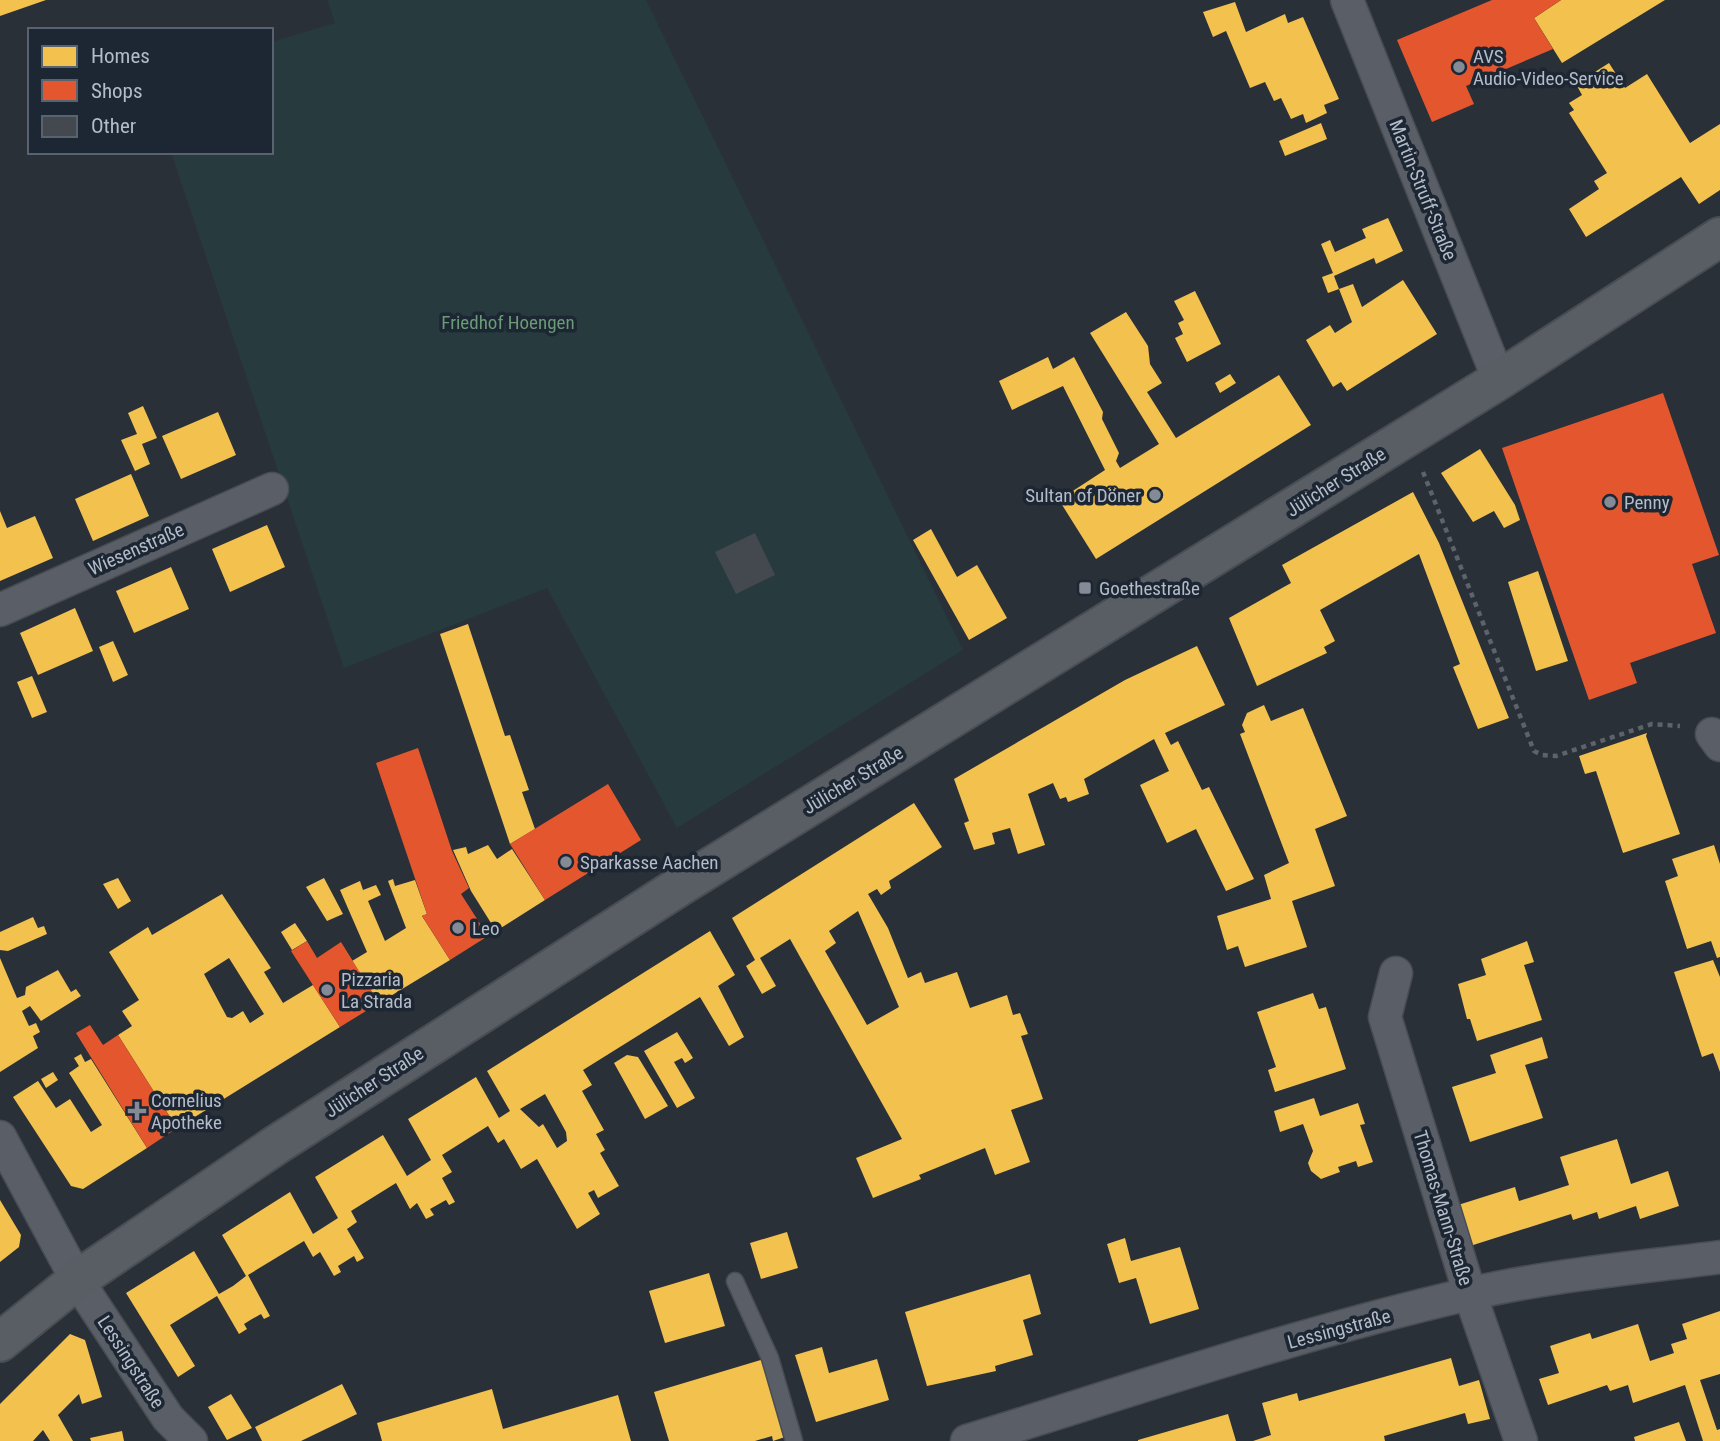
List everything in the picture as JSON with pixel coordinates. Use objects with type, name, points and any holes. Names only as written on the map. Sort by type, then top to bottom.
[{"type":"main road","name":"Jülicher Straße","points":[[0,1342],[77,1280],[276,1145],[680,886],[1500,380],[1720,237]]},
{"type":"street","name":"Martin-Struff-Straße","points":[[1347,0],[1500,380]]},
{"type":"street","name":"Wiesenstraße","points":[[0,610],[272,489]]},
{"type":"street","name":"Thomas-Mann-Straße","points":[[1396,973],[1385,1017],[1470,1294],[1521,1441]]},
{"type":"street","name":"Lessingstraße","points":[[0,1137],[77,1280],[168,1418],[191,1441]]},
{"type":"street","name":"Lessingstraße","points":[[967,1441],[1304,1337],[1470,1294],[1561,1277],[1720,1258]]},
{"type":"lane","points":[[735,1281],[770,1358],[794,1441]]},
{"type":"path","points":[[1407,437],[1534,751],[1542,755],[1556,756],[1652,724],[1685,727],[1716,740]]},
{"type":"green space","name":"Friedhof Hoengen","points":[[327,0],[646,0],[963,650],[677,828],[547,588],[344,668],[172,154],[273,154],[273,41],[335,23]]},
{"type":"building: Homes","points":[[0,0],[46,0],[0,16]]},
{"type":"building: Homes","points":[[1561,0],[1665,0],[1562,63],[1534,18]]},
{"type":"building: Homes","points":[[1235,2],[1246,32],[1285,14],[1288,23],[1303,17],[1339,99],[1324,105],[1327,113],[1306,123],[1303,114],[1291,119],[1281,98],[1274,101],[1265,82],[1250,88],[1226,31],[1213,37],[1203,12]]},
{"type":"building: Homes","points":[[1609,63],[1625,88],[1647,74],[1690,143],[1720,124],[1720,190],[1699,204],[1681,177],[1586,237],[1569,209],[1599,189],[1594,181],[1607,173],[1569,113],[1574,110],[1569,103],[1582,95],[1576,84]]},
{"type":"building: Homes","points":[[1321,123],[1327,139],[1285,156],[1279,141]]},
{"type":"building: Homes","points":[[1388,218],[1403,251],[1376,264],[1374,258],[1334,276],[1339,289],[1328,293],[1322,277],[1333,273],[1321,244],[1330,240],[1335,252],[1366,238],[1362,229]]},
{"type":"building: Homes","points":[[1403,280],[1437,334],[1347,391],[1341,382],[1333,387],[1306,340],[1330,325],[1335,333],[1352,322],[1339,289],[1353,284],[1362,307]]},
{"type":"building: Homes","points":[[1195,291],[1221,344],[1187,362],[1175,338],[1183,334],[1178,323],[1184,320],[1174,301]]},
{"type":"building: Homes","points":[[1126,312],[1148,346],[1150,364],[1162,383],[1147,392],[1176,438],[1279,375],[1311,425],[1096,559],[1059,500],[1105,470],[1063,386],[1012,410],[999,381],[1048,357],[1053,369],[1074,357],[1103,412],[1102,419],[1119,453],[1116,461],[1120,468],[1159,444],[1090,333]]},
{"type":"building: Homes","points":[[1230,374],[1236,383],[1220,393],[1215,383]]},
{"type":"building: Homes","points":[[143,406],[157,438],[142,444],[150,464],[135,471],[121,440],[137,434],[128,413]]},
{"type":"building: Homes","points":[[218,412],[236,455],[181,479],[162,436]]},
{"type":"building: Homes","points":[[1480,449],[1515,505],[1520,520],[1504,528],[1494,511],[1473,522],[1441,473]]},
{"type":"building: Homes","points":[[131,474],[149,516],[93,541],[75,499]]},
{"type":"building: Homes","points":[[1413,492],[1439,543],[1509,718],[1478,729],[1453,667],[1460,664],[1419,554],[1320,610],[1335,641],[1324,647],[1327,653],[1257,686],[1229,618],[1291,583],[1282,565]]},
{"type":"building: Homes","points":[[0,511],[7,528],[35,516],[53,558],[0,581]]},
{"type":"building: Homes","points":[[267,525],[285,567],[230,592],[212,549]]},
{"type":"building: Homes","points":[[931,529],[957,577],[977,565],[1007,618],[969,640],[913,540]]},
{"type":"building: Homes","points":[[171,567],[189,609],[134,633],[116,591]]},
{"type":"building: Homes","points":[[1538,571],[1568,661],[1536,671],[1508,582]]},
{"type":"building: Homes","points":[[75,608],[93,651],[38,675],[20,633]]},
{"type":"building: Homes","points":[[468,624],[505,736],[510,735],[529,790],[522,792],[535,829],[510,844],[440,634]]},
{"type":"building: Homes","points":[[113,641],[128,675],[113,682],[99,647]]},
{"type":"building: Homes","points":[[1197,646],[1225,705],[1165,733],[1171,745],[1178,741],[1202,790],[1209,787],[1254,879],[1226,891],[1196,829],[1167,843],[1140,785],[1169,771],[1154,739],[1084,779],[1089,794],[1068,802],[1066,797],[1060,799],[1053,783],[1028,794],[1045,845],[1018,854],[1010,828],[992,833],[995,844],[974,850],[964,823],[969,821],[954,779],[1125,680]]},
{"type":"building: Homes","points":[[32,676],[47,712],[32,718],[17,682]]},
{"type":"building: Homes","points":[[1264,705],[1271,721],[1303,708],[1347,816],[1315,829],[1335,886],[1292,901],[1307,947],[1245,967],[1238,946],[1227,950],[1217,916],[1271,899],[1264,875],[1289,863],[1240,734],[1245,732],[1242,725],[1247,713]]},
{"type":"building: Homes","points":[[1647,733],[1680,834],[1623,853],[1596,771],[1585,774],[1579,756]]},
{"type":"building: Homes","points":[[914,803],[942,847],[889,881],[891,888],[881,895],[877,889],[868,894],[888,928],[908,978],[921,972],[925,983],[957,972],[970,1008],[1007,995],[1013,1015],[1020,1013],[1028,1034],[1021,1036],[1043,1099],[1011,1110],[1030,1162],[995,1175],[985,1148],[919,1175],[921,1179],[873,1198],[856,1158],[902,1139],[790,939],[760,958],[776,986],[762,994],[746,966],[755,960],[732,918]],"holes":[[[858,911],[899,1007],[867,1025],[825,951],[836,943],[829,931]]]},
{"type":"building: Homes","points":[[488,845],[497,859],[512,849],[545,900],[496,931],[471,891],[453,850],[466,847],[468,854]]},
{"type":"building: Homes","points":[[1714,845],[1720,864],[1720,957],[1717,958],[1711,941],[1687,949],[1665,881],[1678,876],[1672,859]]},
{"type":"building: Homes","points":[[118,878],[131,901],[118,909],[103,884]]},
{"type":"building: Homes","points":[[324,878],[343,914],[327,921],[306,887]]},
{"type":"building: Homes","points":[[393,879],[395,886],[415,880],[427,914],[422,916],[450,960],[379,1003],[352,961],[367,952],[340,890],[360,881],[363,890],[376,885],[381,895],[368,901],[385,941],[406,928],[388,881]]},
{"type":"building: Homes","points":[[222,894],[271,968],[264,972],[283,1003],[313,985],[340,1027],[177,1128],[118,1035],[132,1026],[122,1011],[139,1000],[109,952],[148,927],[152,935]],"holes":[[[229,958],[264,1014],[250,1023],[243,1011],[232,1018],[227,1017],[204,974]]]},
{"type":"building: Homes","points":[[33,917],[38,928],[44,926],[47,934],[8,951],[0,950],[0,932]]},
{"type":"building: Homes","points":[[295,923],[307,941],[292,950],[281,932]]},
{"type":"building: Homes","points":[[710,931],[735,975],[718,986],[744,1037],[729,1046],[700,997],[583,1070],[592,1085],[582,1091],[604,1130],[596,1134],[605,1150],[600,1153],[619,1186],[598,1198],[594,1190],[588,1193],[600,1214],[577,1229],[537,1159],[521,1169],[504,1139],[498,1143],[488,1126],[442,1155],[452,1172],[442,1178],[455,1202],[449,1205],[446,1200],[430,1209],[434,1215],[426,1219],[417,1203],[410,1209],[396,1183],[351,1211],[357,1222],[347,1229],[364,1258],[357,1262],[354,1256],[338,1266],[341,1272],[334,1276],[320,1252],[313,1257],[304,1241],[248,1275],[270,1316],[264,1319],[261,1314],[252,1319],[244,1324],[247,1329],[239,1334],[217,1296],[170,1325],[195,1366],[178,1377],[126,1293],[194,1251],[219,1294],[233,1286],[246,1276],[222,1235],[290,1192],[313,1234],[338,1218],[315,1177],[383,1135],[407,1176],[431,1160],[408,1119],[476,1077],[499,1118],[510,1111],[487,1071]],"holes":[[[545,1094],[566,1132],[567,1141],[557,1148],[543,1124],[539,1127],[520,1109]]]},
{"type":"building: Homes","points":[[1527,941],[1534,962],[1524,965],[1542,1020],[1477,1041],[1470,1019],[1467,1019],[1458,984],[1486,975],[1481,959]]},
{"type":"building: Homes","points":[[0,958],[17,998],[25,995],[26,987],[58,970],[71,992],[76,989],[81,996],[41,1021],[30,1006],[22,1011],[29,1026],[36,1023],[40,1032],[33,1036],[38,1048],[0,1072]]},
{"type":"building: Homes","points":[[1713,960],[1720,977],[1720,1072],[1713,1053],[1702,1057],[1674,972]]},
{"type":"building: Homes","points":[[1313,993],[1319,1009],[1326,1007],[1346,1069],[1275,1092],[1268,1070],[1276,1067],[1257,1012]]},
{"type":"building: Homes","points":[[677,1032],[693,1058],[685,1063],[682,1058],[674,1062],[695,1098],[677,1108],[644,1051]]},
{"type":"building: Homes","points":[[1542,1037],[1548,1058],[1525,1065],[1543,1118],[1470,1142],[1452,1087],[1496,1073],[1490,1055]]},
{"type":"building: Homes","points":[[81,1054],[85,1062],[91,1059],[147,1148],[83,1189],[71,1186],[13,1097],[38,1081],[56,1108],[70,1099],[91,1132],[102,1125],[69,1073],[79,1066],[74,1058]]},
{"type":"building: Homes","points":[[627,1055],[638,1057],[668,1106],[645,1119],[614,1063]]},
{"type":"building: Homes","points":[[53,1072],[58,1080],[46,1088],[41,1079]]},
{"type":"building: Homes","points":[[1314,1098],[1320,1116],[1358,1103],[1365,1124],[1360,1125],[1373,1162],[1358,1167],[1356,1161],[1338,1167],[1340,1172],[1321,1179],[1311,1171],[1308,1163],[1313,1151],[1303,1124],[1280,1132],[1274,1111]]},
{"type":"building: Homes","points":[[1617,1139],[1631,1184],[1668,1171],[1679,1206],[1640,1219],[1636,1206],[1599,1219],[1597,1212],[1573,1220],[1571,1214],[1470,1246],[1458,1205],[1515,1187],[1519,1201],[1569,1185],[1560,1157]]},
{"type":"building: Homes","points":[[0,1200],[21,1235],[19,1247],[0,1262]]},
{"type":"building: Homes","points":[[787,1232],[798,1268],[761,1279],[750,1243]]},
{"type":"building: Homes","points":[[1125,1238],[1131,1261],[1180,1247],[1199,1309],[1150,1324],[1136,1278],[1119,1283],[1107,1244]]},
{"type":"building: Homes","points":[[709,1273],[725,1326],[665,1343],[649,1291]]},
{"type":"building: Homes","points":[[1030,1274],[1041,1314],[1023,1320],[1033,1355],[995,1366],[996,1371],[927,1386],[905,1312]]},
{"type":"building: Homes","points":[[1720,1311],[1720,1374],[1700,1380],[1717,1430],[1720,1429],[1720,1441],[1703,1441],[1685,1385],[1633,1403],[1628,1385],[1610,1391],[1607,1385],[1548,1405],[1539,1379],[1559,1373],[1550,1346],[1590,1333],[1592,1339],[1638,1324],[1650,1361],[1674,1353],[1671,1344],[1687,1339],[1682,1324]]},
{"type":"building: Homes","points":[[70,1334],[85,1340],[102,1397],[82,1404],[79,1394],[58,1415],[73,1441],[50,1441],[43,1430],[33,1441],[0,1441],[0,1404]]},
{"type":"building: Homes","points":[[822,1347],[829,1373],[877,1359],[889,1400],[816,1422],[795,1355]]},
{"type":"building: Homes","points":[[1451,1358],[1459,1386],[1479,1380],[1490,1419],[1468,1424],[1465,1413],[1384,1436],[1385,1441],[1253,1441],[1271,1435],[1262,1403],[1297,1393],[1299,1401]]},
{"type":"building: Homes","points":[[764,1359],[785,1437],[773,1441],[772,1436],[755,1441],[669,1441],[654,1392]]},
{"type":"building: Homes","points":[[342,1384],[357,1414],[301,1441],[262,1441],[255,1427]]},
{"type":"building: Homes","points":[[492,1389],[503,1429],[618,1395],[631,1441],[382,1441],[377,1423]]},
{"type":"building: Homes","points":[[231,1394],[252,1428],[227,1440],[208,1407]]},
{"type":"building: Homes","points":[[1228,1414],[1236,1441],[1138,1441],[1138,1440]]},
{"type":"building: Homes","points":[[1679,1422],[1686,1441],[1635,1441],[1634,1437]]},
{"type":"building: Homes","points":[[122,1431],[124,1441],[91,1441],[90,1438]]},
{"type":"building: Shops","name":"AVS Audio-Video-Service","points":[[1492,0],[1561,0],[1534,18],[1553,49],[1466,86],[1474,104],[1432,122],[1397,40]]},
{"type":"building: Shops","name":"Penny","points":[[1663,393],[1719,555],[1692,564],[1716,633],[1630,663],[1637,683],[1589,700],[1502,448]]},
{"type":"building: Shops","points":[[418,748],[452,851],[469,888],[461,894],[488,936],[450,960],[422,916],[427,914],[376,763]]},
{"type":"building: Shops","points":[[608,784],[641,840],[545,900],[510,844]]},
{"type":"building: Shops","points":[[307,941],[317,958],[341,942],[379,1003],[340,1027],[291,951]]},
{"type":"building: Shops","points":[[90,1025],[103,1045],[118,1035],[177,1128],[147,1148],[76,1033]]},
{"type":"building: Other","points":[[755,533],[775,575],[736,594],[715,552]]},
{"type":"place","name":"AVS Audio-Video-Service","points":[[1459,67]]},
{"type":"place","name":"Sultan of Döner","points":[[1155,495]]},
{"type":"place","name":"Penny","points":[[1610,502]]},
{"type":"place","name":"Goethestraße","points":[[1085,588]]},
{"type":"place","name":"Sparkasse Aachen","points":[[566,862]]},
{"type":"place","name":"Leo","points":[[458,928]]},
{"type":"place","name":"Pizzaria La Strada","points":[[327,990]]},
{"type":"place","name":"Cornelius Apotheke","points":[[137,1111]]}]
